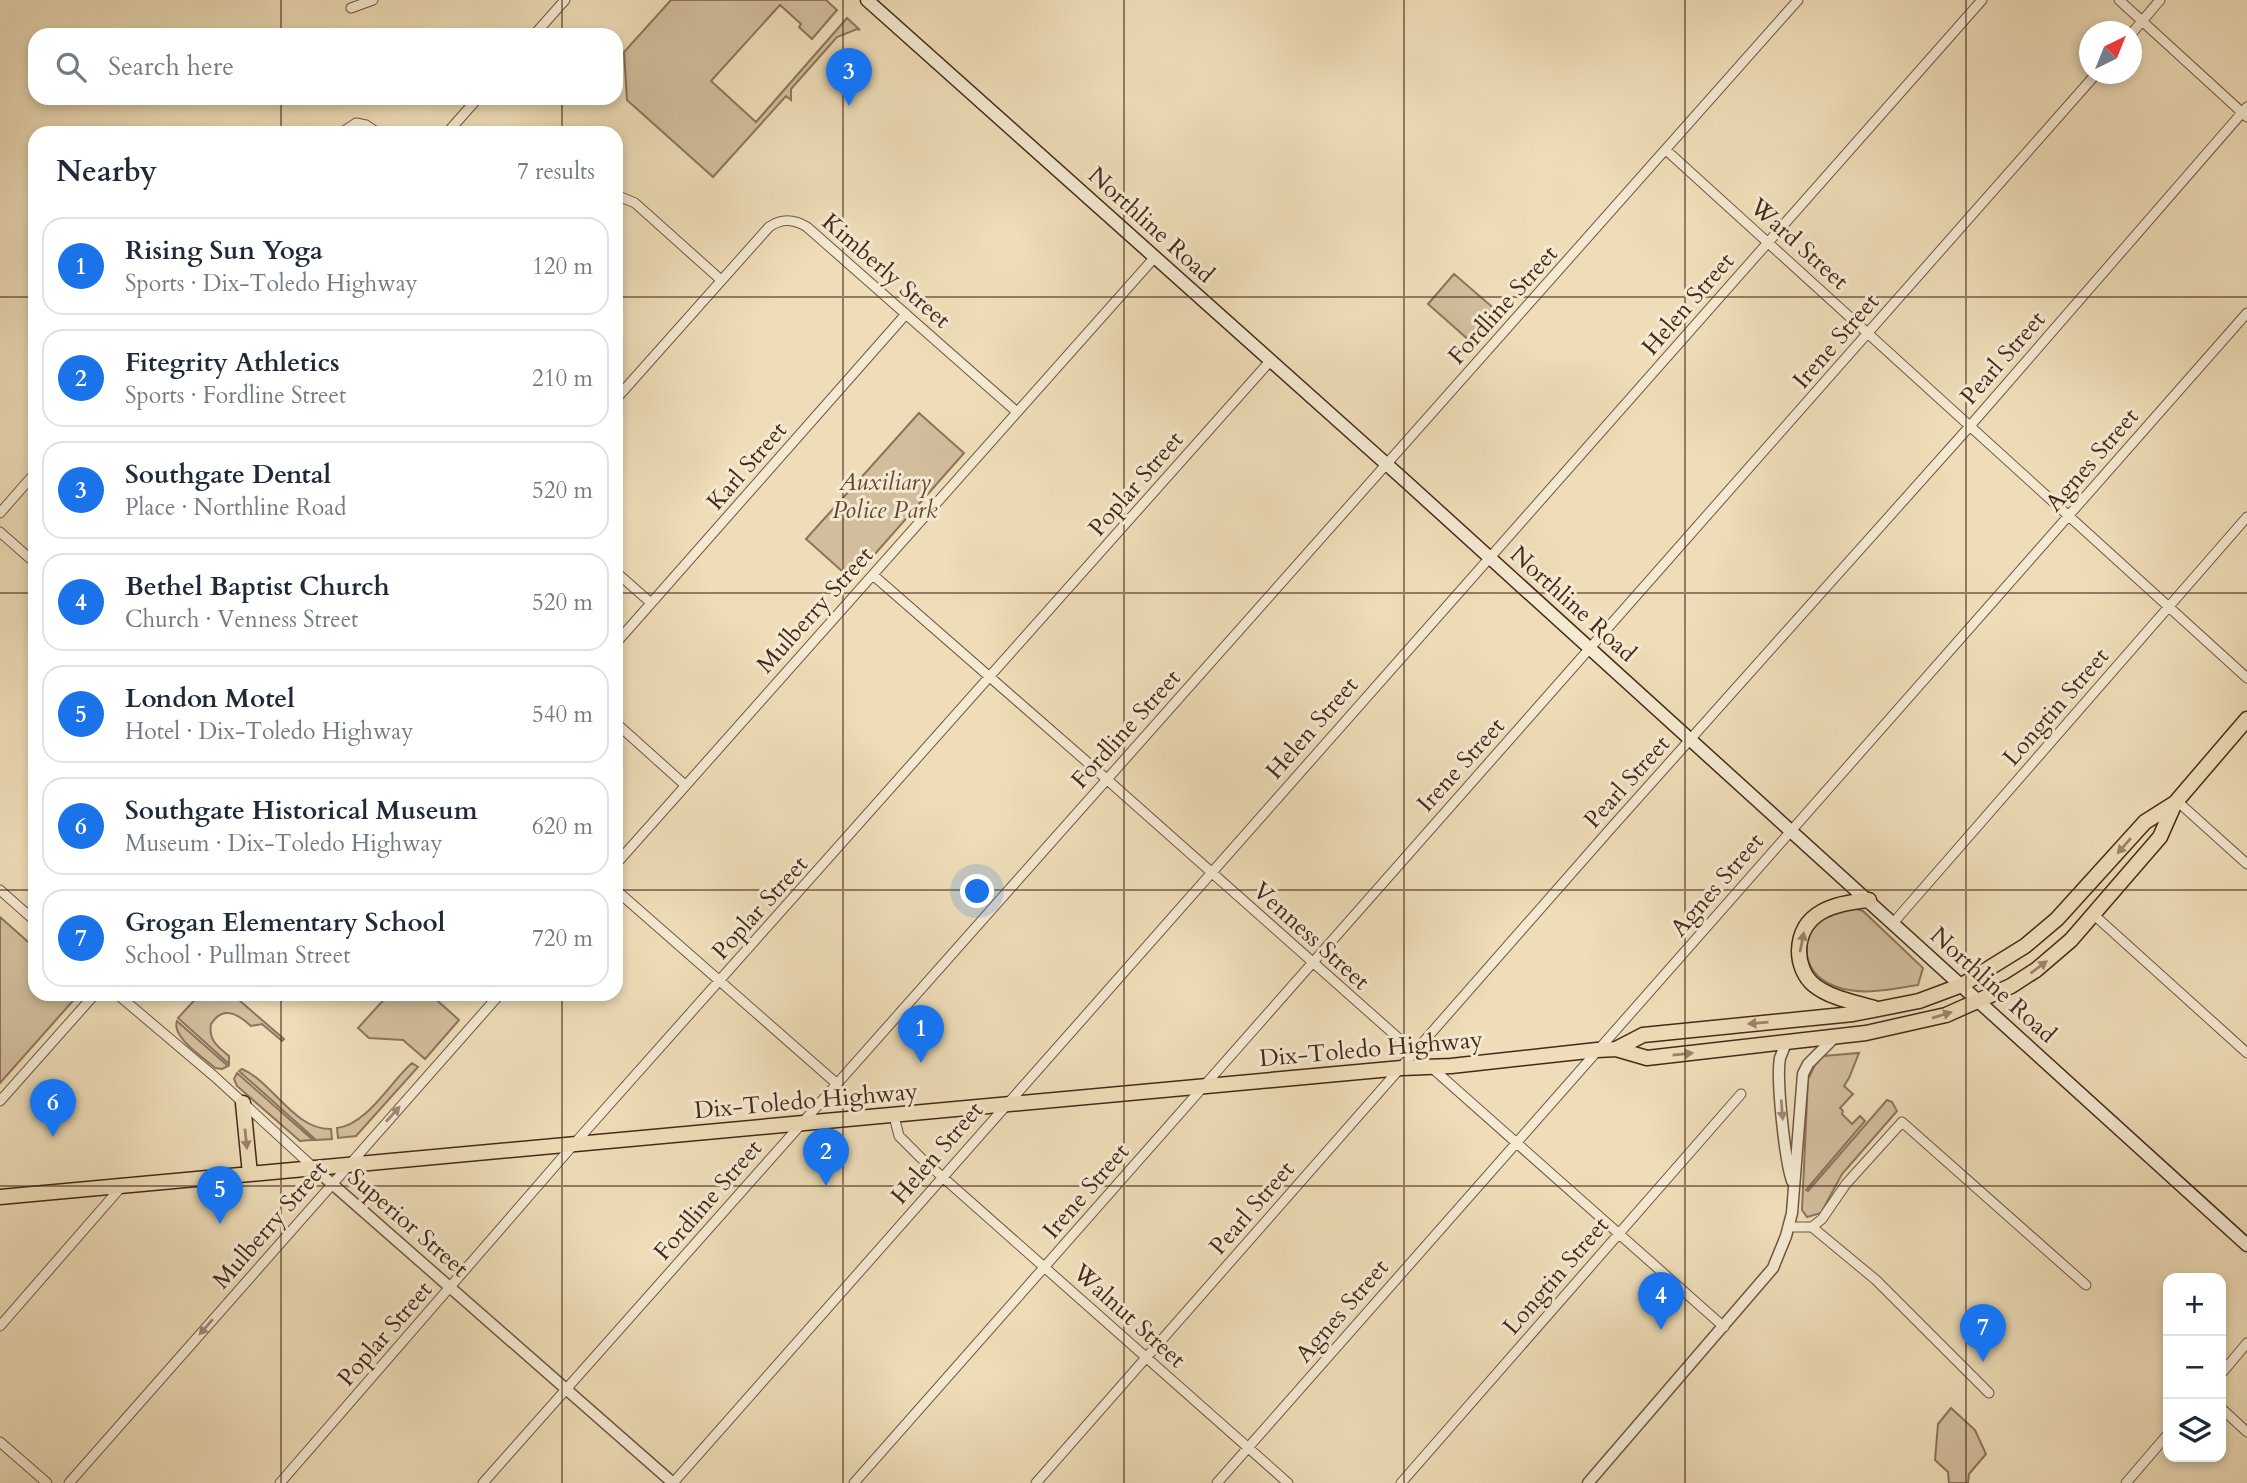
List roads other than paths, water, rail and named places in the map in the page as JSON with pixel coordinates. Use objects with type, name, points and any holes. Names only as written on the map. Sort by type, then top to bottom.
[{"type":"main road","name":"Northline Road","points":[[867,0],[1387,464],[2247,1245]]},
{"type":"main road","name":"Dix-Toledo Highway","points":[[0,1197],[1598,1050],[1616,1049],[1647,1058],[1866,1033],[1946,1015],[2011,986],[2036,970],[2071,940],[2160,837],[2176,802],[2247,719]]},
{"type":"main road","name":"Dix-Toledo Highway","points":[[1616,1049],[1643,1035],[1878,1010],[1919,1001],[1962,985],[2025,946],[2057,919],[2145,822],[2176,802]]},
{"type":"main road","points":[[1869,900],[1840,903],[1815,915],[1801,936],[1799,956],[1806,975],[1816,987],[1878,1010]]},
{"type":"main road","points":[[1786,1043],[1807,1026],[1853,1014]]},
{"type":"main road","points":[[243,1103],[250,1174]]},
{"type":"street","points":[[351,8],[373,0]]},
{"type":"street","points":[[540,28],[565,0]]},
{"type":"street","name":"Fordline Street","points":[[483,1483],[1798,0]]},
{"type":"street","name":"Helen Street","points":[[673,1483],[1982,0]]},
{"type":"street","points":[[2119,0],[2245,112]]},
{"type":"street","points":[[2142,21],[2160,0]]},
{"type":"street","name":"Irene Street","points":[[854,1483],[2087,84]]},
{"type":"street","points":[[453,126],[472,105]]},
{"type":"street","name":"Pearl Street","points":[[1036,1483],[2245,112]]},
{"type":"street","points":[[351,126],[356,122],[367,126]]},
{"type":"street","name":"Ward Street","points":[[1666,150],[2247,678]]},
{"type":"street","points":[[623,198],[635,203],[721,280]]},
{"type":"street","name":"Kimberly Street","points":[[623,391],[769,227],[780,221],[794,220],[807,227],[1017,412]]},
{"type":"street","name":"Mulberry Street","points":[[623,856],[1155,257]]},
{"type":"street","name":"Agnes Street","points":[[1217,1483],[2247,313]]},
{"type":"street","name":"Karl Street","points":[[623,635],[906,314]]},
{"type":"street","name":"Poplar Street","points":[[280,1483],[575,1144],[1271,360]]},
{"type":"street","points":[[0,513],[28,481]]},
{"type":"street","name":"Longtin Street","points":[[1894,922],[2247,517]]},
{"type":"street","points":[[0,532],[28,558]]},
{"type":"street","name":"Venness Street","points":[[873,575],[1724,1327]]},
{"type":"street","points":[[623,578],[651,604]]},
{"type":"street","points":[[623,729],[685,785]]},
{"type":"street","points":[[2176,802],[2247,864]]},
{"type":"street","points":[[0,890],[28,915]]},
{"type":"street","points":[[623,896],[836,1083]]},
{"type":"street","points":[[2094,914],[2247,1054]]},
{"type":"street","points":[[0,1101],[89,1001]]},
{"type":"street","name":"Superior Street","points":[[125,1001],[673,1483]]},
{"type":"street","name":"Mulberry Street","points":[[69,1483],[494,1001]]},
{"type":"street","points":[[1588,1483],[1773,1268],[1791,1213],[1803,1074],[1808,1064],[1835,1037]]},
{"type":"street","points":[[1786,1043],[1780,1060],[1780,1087],[1788,1168],[1793,1183]]},
{"type":"street","name":"Longtin Street","points":[[1401,1483],[1741,1094]]},
{"type":"street","name":"Walnut Street","points":[[894,1116],[899,1136],[943,1178],[1288,1483]]},
{"type":"street","points":[[1788,1227],[1812,1227],[1822,1219],[1846,1184],[1902,1122],[2085,1285]]},
{"type":"street","points":[[0,1326],[122,1186]]},
{"type":"street","points":[[1812,1227],[1876,1280],[1989,1393]]},
{"type":"street","points":[[2226,1368],[2247,1343]]},
{"type":"street","points":[[2226,1413],[2247,1432]]},
{"type":"street","points":[[2126,1483],[2163,1440]]},
{"type":"street","points":[[0,1442],[47,1483]]},
{"type":"place","name":"Southgate Dental","points":[[849,106]]},
{"type":"place","name":"Rising Sun Yoga","points":[[921,1063]]},
{"type":"place","name":"Southgate Historical Museum","points":[[53,1137]]},
{"type":"place","name":"Fitegrity Athletics","points":[[826,1186]]},
{"type":"place","name":"London Motel","points":[[220,1224]]},
{"type":"place","name":"Bethel Baptist Church","points":[[1661,1330]]},
{"type":"place","name":"Grogan Elementary School","points":[[1983,1362]]},
{"type":"park label","name":"Auxiliary Police Park","points":[[885,496]]}]
